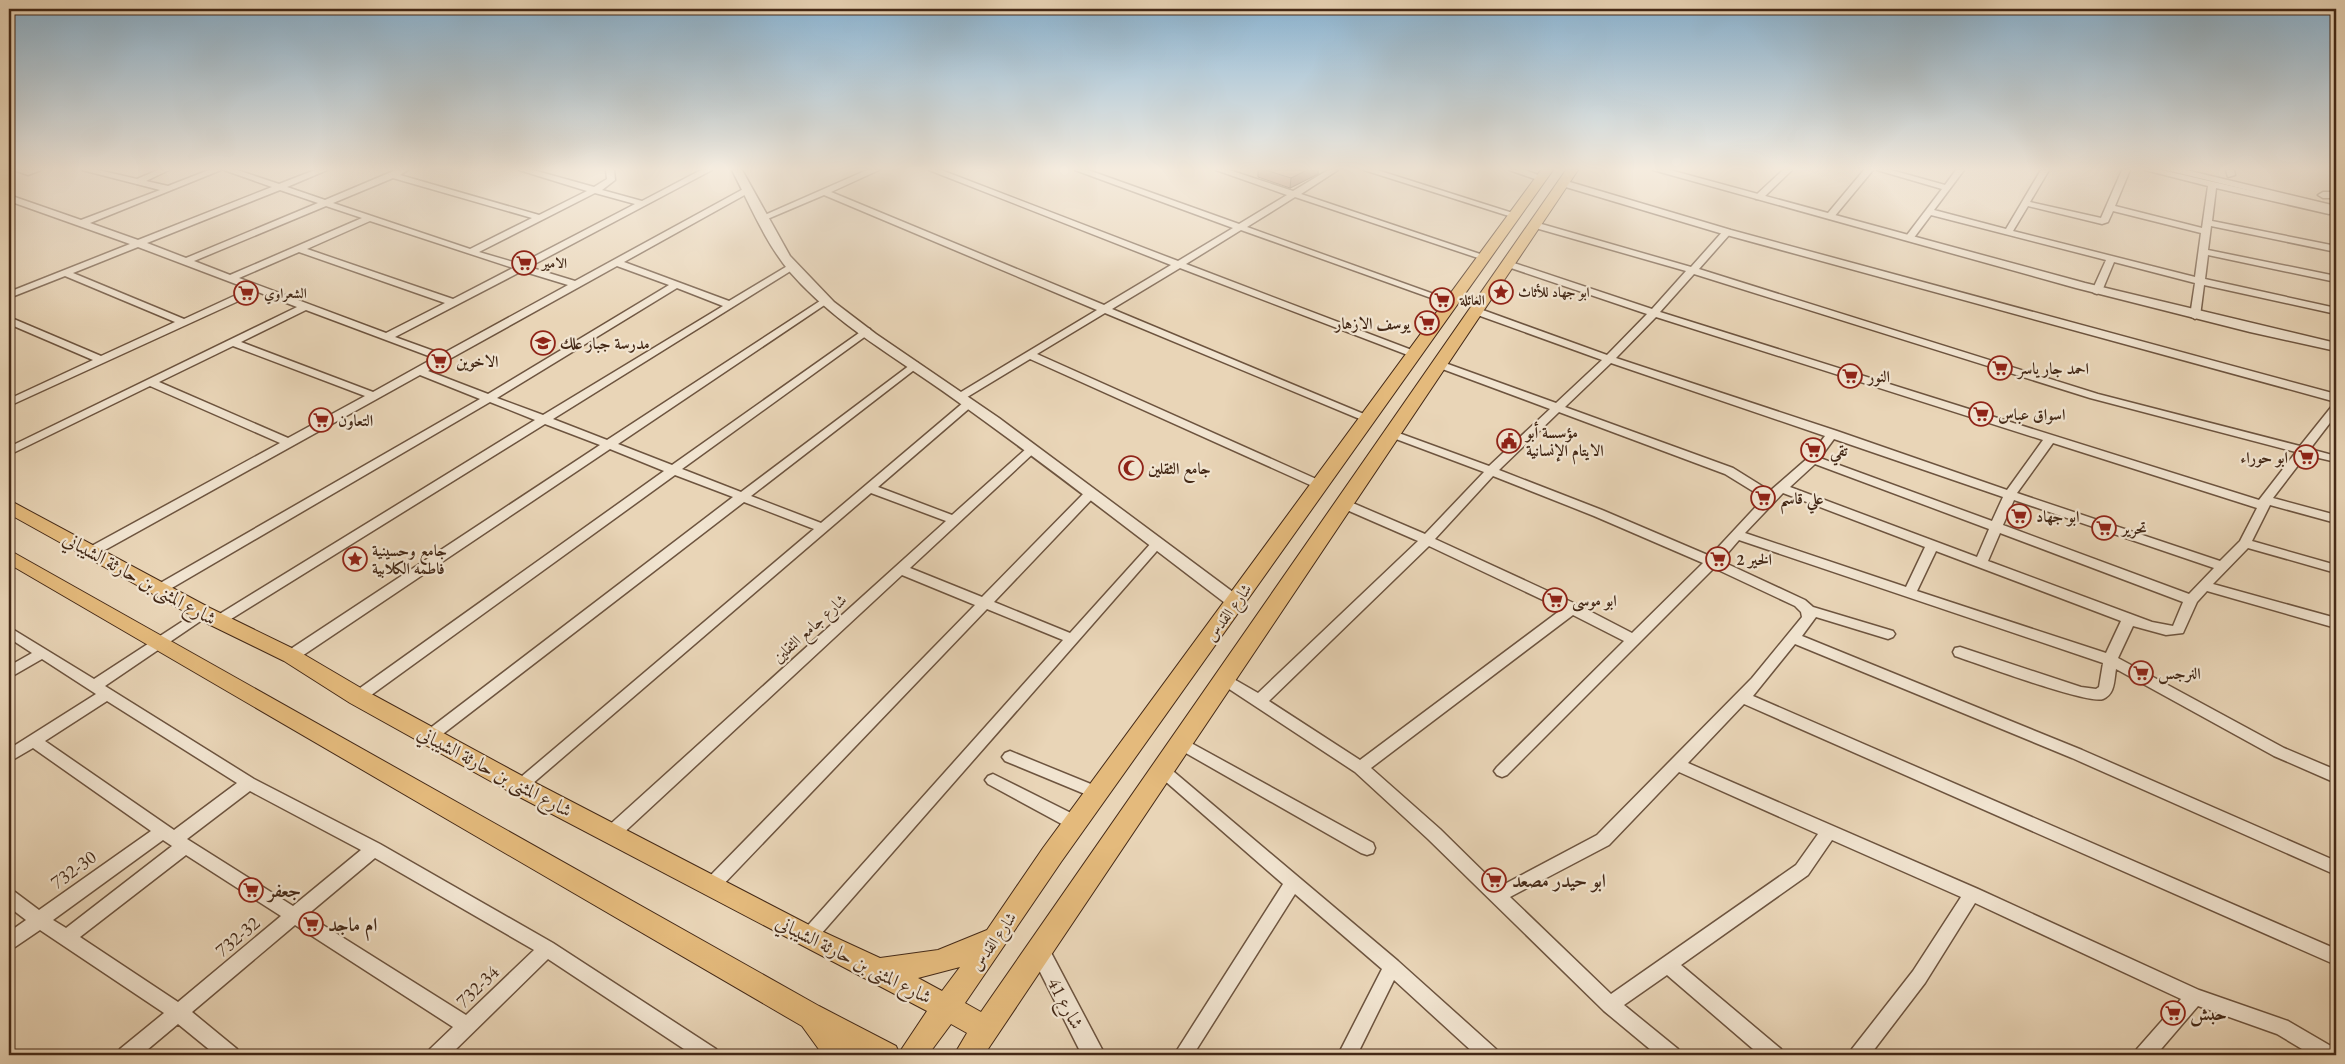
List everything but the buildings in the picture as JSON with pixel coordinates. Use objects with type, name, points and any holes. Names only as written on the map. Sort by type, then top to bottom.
[{"type":"main road","name":"شارع القدس","points":[[912,1055],[1075,823],[1511,220]]},
{"type":"main road","points":[[968,1055],[1539,220]]},
{"type":"main road","points":[[1493,245],[1508,242],[1521,245]]},
{"type":"main road","points":[[1390,388],[1418,396]]},
{"type":"main road","name":"شارع المثنى بن حارثة الشيباني","points":[[9,506],[211,617],[291,656],[358,697],[520,786],[808,936],[878,970],[986,1029]]},
{"type":"main road","points":[[9,556],[809,1015],[886,1055]]},
{"type":"main road","points":[[878,970],[903,970],[952,959],[997,936]]},
{"type":"main road","points":[[809,1015],[821,1028],[837,1055]]},
{"type":"street","points":[[73,220],[442,358]]},
{"type":"street","points":[[83,223],[91,220]]},
{"type":"street","points":[[9,295],[197,220]]},
{"type":"street","points":[[186,261],[287,220]]},
{"type":"street","points":[[231,278],[366,220]]},
{"type":"street","points":[[375,220],[520,268],[576,284]]},
{"type":"street","points":[[471,252],[537,220]]},
{"type":"street","points":[[387,337],[612,220]]},
{"type":"street","points":[[92,552],[693,220]]},
{"type":"street","points":[[763,220],[792,267],[826,300],[866,331],[964,400],[1235,602]]},
{"type":"street","points":[[890,220],[1367,419]]},
{"type":"street","points":[[1063,220],[1414,354]]},
{"type":"street","points":[[1219,220],[1451,302]]},
{"type":"street","points":[[520,786],[870,488],[964,400],[1030,354],[1252,220]]},
{"type":"street","points":[[1394,220],[1493,245]]},
{"type":"street","points":[[1691,220],[1727,232],[2336,398]]},
{"type":"street","points":[[1848,220],[2098,291],[2195,316],[2336,347]]},
{"type":"street","points":[[1910,237],[1924,220]]},
{"type":"street","points":[[1960,220],[2198,281],[2336,311]]},
{"type":"street","points":[[2008,232],[2015,220]]},
{"type":"street","points":[[2092,220],[2105,220]]},
{"type":"street","points":[[2172,220],[2336,249]]},
{"type":"street","points":[[2195,316],[2206,220]]},
{"type":"street","points":[[1259,701],[1428,539],[1492,470],[1609,359],[1654,313],[1727,232]]},
{"type":"street","points":[[1521,245],[1692,270],[2094,396],[2336,459]]},
{"type":"street","points":[[1521,245],[1654,313],[2050,439],[2265,503],[2336,519]]},
{"type":"street","points":[[299,248],[454,302]]},
{"type":"street","points":[[2202,251],[2336,279]]},
{"type":"street","points":[[2098,291],[2112,259]]},
{"type":"street","points":[[616,262],[730,306]]},
{"type":"street","points":[[9,756],[100,690],[159,642],[211,617],[544,420],[792,267]]},
{"type":"street","points":[[65,273],[184,322]]},
{"type":"street","points":[[160,589],[488,398],[676,285]]},
{"type":"street","points":[[9,403],[258,288]]},
{"type":"street","points":[[291,656],[826,300]]},
{"type":"street","points":[[9,451],[306,306]]},
{"type":"street","points":[[1476,311],[1609,359],[2011,493],[2221,566]]},
{"type":"street","points":[[9,320],[101,360]]},
{"type":"street","points":[[358,697],[866,331]]},
{"type":"street","points":[[234,342],[374,396]]},
{"type":"street","points":[[1030,354],[1319,485]]},
{"type":"street","points":[[430,736],[914,364]]},
{"type":"street","points":[[1440,365],[1729,470],[1776,493],[1981,562],[2164,631],[2178,630],[2191,600],[2221,566],[2245,543],[2265,503],[2302,450],[2336,408]]},
{"type":"street","points":[[419,371],[823,528]]},
{"type":"street","points":[[150,382],[289,443]]},
{"type":"street","points":[[1502,771],[1632,639],[1713,561],[1776,493],[1814,459],[1833,433]]},
{"type":"street","points":[[1392,434],[1492,470],[1713,561],[1800,603],[1808,610],[1888,634]]},
{"type":"street","points":[[1981,562],[2011,493],[2050,439]]},
{"type":"street","name":"شارع جامع الثقلين","points":[[612,833],[1031,450]]},
{"type":"street","points":[[1814,459],[2191,600]]},
{"type":"street","points":[[870,488],[954,520]]},
{"type":"street","points":[[712,885],[1090,494]]},
{"type":"street","points":[[1344,504],[1428,539],[1573,608],[1632,639]]},
{"type":"street","points":[[1736,535],[2110,660],[2279,752],[2336,777]]},
{"type":"street","points":[[2245,543],[2336,569]]},
{"type":"street","points":[[808,936],[1157,544]]},
{"type":"street","points":[[1909,594],[1932,545]]},
{"type":"street","points":[[900,569],[1073,640]]},
{"type":"street","points":[[2203,586],[2336,623]]},
{"type":"street","points":[[1360,768],[1573,608]]},
{"type":"street","points":[[1497,896],[1603,840],[1742,697],[1809,618],[1808,610]]},
{"type":"street","points":[[1960,652],[2093,695],[2099,695],[2106,689],[2110,660],[2129,618]]},
{"type":"street","points":[[9,632],[249,784],[374,849],[547,949],[709,1055]]},
{"type":"street","points":[[1793,638],[2077,754],[2336,868]]},
{"type":"street","points":[[9,673],[42,653]]},
{"type":"street","points":[[1226,679],[1360,768],[1434,834],[1610,1006],[1671,1055]]},
{"type":"street","points":[[1742,697],[2336,957]]},
{"type":"street","points":[[33,740],[174,839],[467,1026]]},
{"type":"street","points":[[1182,744],[1367,848]]},
{"type":"street","points":[[1010,757],[1097,793]]},
{"type":"street","points":[[1676,764],[1972,894],[2194,997],[2282,1026],[2329,1055]]},
{"type":"street","points":[[1162,770],[1392,968],[1489,1055]]},
{"type":"street","points":[[993,780],[1075,823]]},
{"type":"street","points":[[66,938],[174,839],[249,784]]},
{"type":"street","points":[[1610,1006],[1802,870],[1829,831]]},
{"type":"street","name":"732-30","points":[[9,942],[39,920],[174,839]]},
{"type":"street","name":"732-32","points":[[127,1055],[374,849]]},
{"type":"street","points":[[1183,1055],[1293,882]]},
{"type":"street","points":[[1859,1055],[1919,977],[1972,894]]},
{"type":"street","points":[[9,897],[39,920],[178,1012],[230,1055]]},
{"type":"street","name":"732-34","points":[[437,1055],[547,949]]},
{"type":"street","name":"شارع 41","points":[[1039,950],[1094,1055]]},
{"type":"street","points":[[1668,965],[1774,1055]]},
{"type":"street","points":[[1347,1055],[1392,968]]},
{"type":"street","points":[[2144,1055],[2194,997]]},
{"type":"place","name":"الامير","points":[[524,263]]},
{"type":"place","name":"ابو جهاد للأثاث","points":[[1501,292]]},
{"type":"place","name":"الشعراوي","points":[[246,293]]},
{"type":"place","name":"العائلة","points":[[1442,300]]},
{"type":"place","name":"يوسف الازهار","points":[[1427,323]]},
{"type":"place","name":"مدرسة جبار علك","points":[[543,343]]},
{"type":"place","name":"الاخوين","points":[[439,361]]},
{"type":"place","name":"احمد جار ياسر","points":[[2000,368]]},
{"type":"place","name":"النور","points":[[1850,376]]},
{"type":"place","name":"اسواق عباس","points":[[1981,414]]},
{"type":"place","name":"التعاون","points":[[321,420]]},
{"type":"place","name":"مؤسسة أبو الايتام الإنسانية","points":[[1509,441]]},
{"type":"place","name":"تقي","points":[[1813,450]]},
{"type":"place","name":"ابو حوراء","points":[[2306,457]]},
{"type":"place","name":"جامع الثقلين","points":[[1131,468]]},
{"type":"place","name":"علي قاسم","points":[[1763,498]]},
{"type":"place","name":"ابو جهاد","points":[[2019,516]]},
{"type":"place","name":"تحرير","points":[[2104,528]]},
{"type":"place","name":"جامع وحسينية فاطمه الكلابية","points":[[355,559]]},
{"type":"place","name":"الخير 2","points":[[1718,559]]},
{"type":"place","name":"ابو موسى","points":[[1555,600]]},
{"type":"place","name":"النرجس","points":[[2141,673]]},
{"type":"place","name":"ابو حيدر مصعد","points":[[1494,880]]},
{"type":"place","name":"جعفر","points":[[251,890]]},
{"type":"place","name":"ام ماجد","points":[[311,924]]},
{"type":"place","name":"حبش","points":[[2173,1013]]}]
